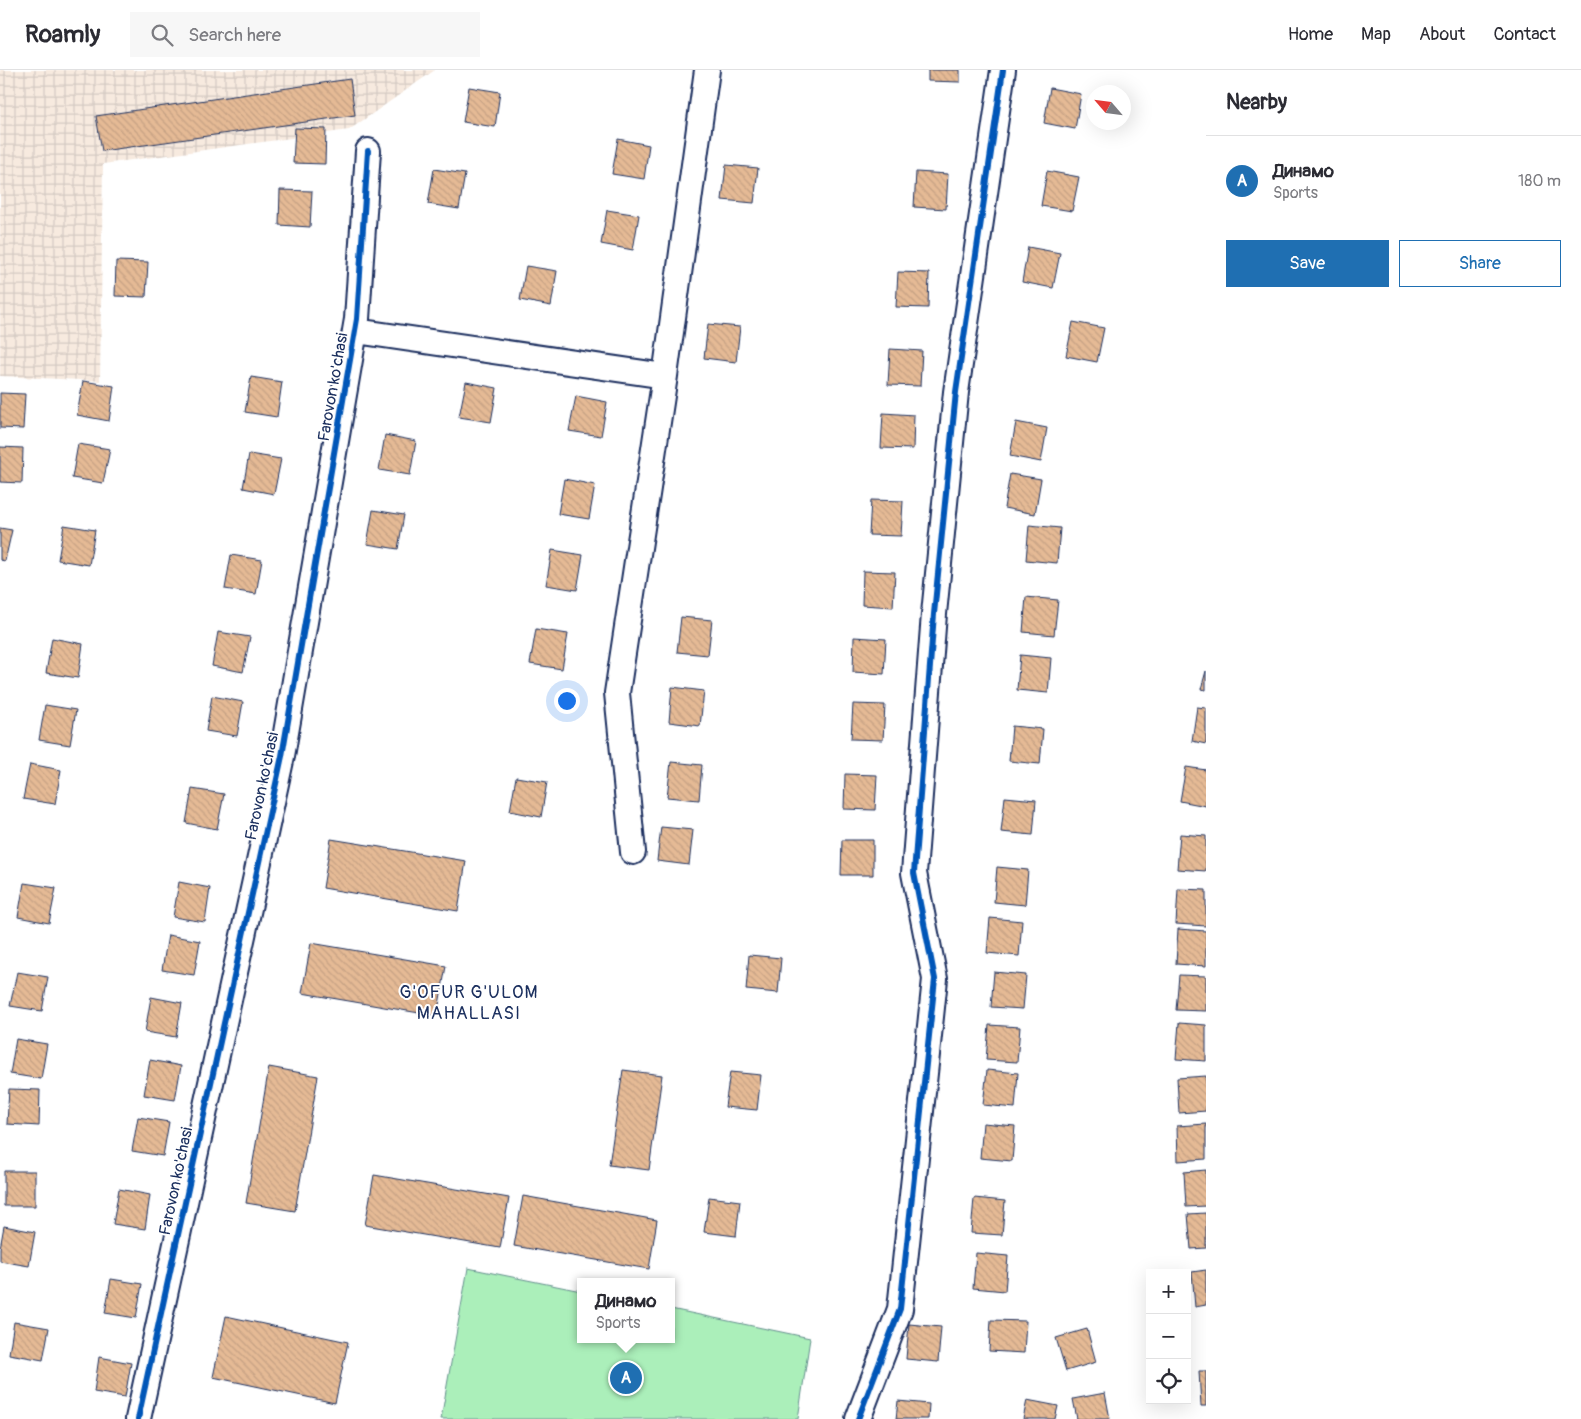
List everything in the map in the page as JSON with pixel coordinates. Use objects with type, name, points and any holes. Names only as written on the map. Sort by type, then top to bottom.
[{"type":"street","points":[[632,852],[618,693],[665,376],[707,70]]},
{"type":"street","points":[[858,1419],[900,1308],[934,979],[914,872],[934,614],[956,392],[1004,70]]},
{"type":"street","name":"Farovon ko'chasi","points":[[138,1419],[282,756],[356,331],[368,151]]},
{"type":"street","points":[[356,331],[665,376]]},
{"type":"shaded area","points":[[0,70],[435,70],[349,130],[103,164],[100,381],[0,376]]},
{"type":"green space","points":[[468,1268],[577,1290],[577,1343],[675,1343],[675,1310],[810,1338],[798,1419],[441,1419]]},
{"type":"building","points":[[928,70],[960,70],[960,82],[928,81]]},
{"type":"building","points":[[350,79],[355,115],[102,151],[96,116]]},
{"type":"building","points":[[469,87],[500,92],[495,127],[463,122]]},
{"type":"building","points":[[1050,88],[1081,94],[1075,129],[1044,123]]},
{"type":"building","points":[[295,128],[326,129],[325,164],[293,163]]},
{"type":"building","points":[[618,139],[649,145],[644,179],[612,174]]},
{"type":"building","points":[[726,165],[758,168],[754,203],[722,200]]},
{"type":"building","points":[[434,169],[465,174],[459,209],[428,204]]},
{"type":"building","points":[[1047,171],[1079,177],[1072,211],[1041,206]]},
{"type":"building","points":[[916,172],[948,174],[946,209],[914,207]]},
{"type":"building","points":[[280,190],[312,191],[310,227],[279,225]]},
{"type":"building","points":[[607,210],[639,215],[633,250],[601,244]]},
{"type":"building","points":[[1028,247],[1060,253],[1053,288],[1022,282]]},
{"type":"building","points":[[116,261],[148,262],[146,297],[115,296]]},
{"type":"building","points":[[526,266],[557,271],[551,306],[520,300]]},
{"type":"building","points":[[898,272],[929,273],[928,308],[896,307]]},
{"type":"building","points":[[1073,322],[1104,328],[1097,362],[1066,356]]},
{"type":"building","points":[[708,324],[740,327],[736,362],[704,358]]},
{"type":"building","points":[[890,349],[922,351],[920,386],[888,385]]},
{"type":"building","points":[[251,377],[282,382],[277,417],[245,412]]},
{"type":"building","points":[[83,381],[114,386],[109,421],[77,415]]},
{"type":"building","points":[[466,382],[497,388],[491,422],[459,417]]},
{"type":"building","points":[[0,393],[25,394],[23,429],[0,428]]},
{"type":"building","points":[[576,396],[607,402],[601,436],[569,431]]},
{"type":"building","points":[[883,413],[914,415],[913,449],[881,448]]},
{"type":"building","points":[[1016,422],[1047,428],[1041,462],[1010,456]]},
{"type":"building","points":[[385,435],[416,441],[410,475],[379,470]]},
{"type":"building","points":[[78,444],[110,449],[103,483],[72,478]]},
{"type":"building","points":[[0,447],[23,448],[22,483],[0,482]]},
{"type":"building","points":[[249,454],[281,459],[274,494],[243,488]]},
{"type":"building","points":[[1010,474],[1041,479],[1035,514],[1004,508]]},
{"type":"building","points":[[564,479],[595,485],[589,519],[558,514]]},
{"type":"building","points":[[871,500],[903,501],[901,536],[869,535]]},
{"type":"building","points":[[373,510],[404,515],[398,549],[367,544]]},
{"type":"building","points":[[64,525],[95,530],[89,565],[58,560]]},
{"type":"building","points":[[1029,525],[1060,528],[1057,563],[1026,560]]},
{"type":"building","points":[[0,528],[12,530],[5,561],[0,560]]},
{"type":"building","points":[[552,550],[583,555],[577,590],[546,585]]},
{"type":"building","points":[[231,555],[262,560],[256,594],[225,589]]},
{"type":"building","points":[[863,571],[895,572],[893,607],[862,605]]},
{"type":"building","points":[[1026,597],[1058,600],[1054,635],[1023,632]]},
{"type":"building","points":[[681,617],[712,620],[708,655],[677,652]]},
{"type":"building","points":[[536,629],[568,634],[562,669],[530,664]]},
{"type":"building","points":[[218,632],[250,637],[243,672],[212,666]]},
{"type":"building","points":[[854,637],[886,639],[884,674],[853,672]]},
{"type":"building","points":[[52,638],[83,644],[78,678],[46,673]]},
{"type":"building","points":[[1020,655],[1051,658],[1048,693],[1017,690]]},
{"type":"building","points":[[1206,671],[1206,690],[1201,689]]},
{"type":"building","points":[[672,687],[704,691],[700,726],[669,722]]},
{"type":"building","points":[[212,696],[243,702],[237,736],[206,731]]},
{"type":"building","points":[[853,704],[885,705],[883,740],[851,739]]},
{"type":"building","points":[[45,705],[76,710],[70,745],[39,740]]},
{"type":"building","points":[[1197,707],[1206,708],[1206,744],[1192,741]]},
{"type":"building","points":[[1012,726],[1043,729],[1040,764],[1009,761]]},
{"type":"building","points":[[671,762],[702,765],[699,800],[667,797]]},
{"type":"building","points":[[30,764],[61,770],[55,804],[23,799]]},
{"type":"building","points":[[1186,767],[1206,770],[1206,806],[1180,801]]},
{"type":"building","points":[[845,774],[877,775],[875,810],[844,809]]},
{"type":"building","points":[[516,777],[547,782],[541,817],[510,811]]},
{"type":"building","points":[[192,789],[224,794],[217,829],[186,823]]},
{"type":"building","points":[[1005,797],[1036,800],[1033,835],[1001,832]]},
{"type":"building","points":[[661,827],[693,830],[689,865],[657,861]]},
{"type":"building","points":[[1180,834],[1206,836],[1206,871],[1177,869]]},
{"type":"building","points":[[331,839],[466,861],[458,911],[323,888]]},
{"type":"building","points":[[842,840],[873,840],[873,875],[841,875]]},
{"type":"building","points":[[997,867],[1028,870],[1025,905],[994,902]]},
{"type":"building","points":[[179,882],[210,888],[205,922],[173,917]]},
{"type":"building","points":[[24,883],[56,888],[49,923],[18,917]]},
{"type":"building","points":[[1178,889],[1206,890],[1206,926],[1176,924]]},
{"type":"building","points":[[990,918],[1022,921],[1019,956],[987,953]]},
{"type":"building","points":[[1178,929],[1206,931],[1206,966],[1176,964]]},
{"type":"building","points":[[168,935],[200,941],[194,975],[162,970]]},
{"type":"building","points":[[311,943],[446,966],[437,1016],[302,993]]},
{"type":"building","points":[[749,955],[781,958],[778,993],[746,990]]},
{"type":"building","points":[[17,972],[48,977],[42,1011],[10,1006]]},
{"type":"building","points":[[994,972],[1026,975],[1023,1009],[991,1007]]},
{"type":"building","points":[[1179,975],[1206,976],[1206,1011],[1176,1010]]},
{"type":"building","points":[[151,997],[182,1003],[176,1037],[145,1032]]},
{"type":"building","points":[[1179,1023],[1206,1025],[1206,1061],[1176,1059]]},
{"type":"building","points":[[989,1025],[1020,1027],[1017,1062],[986,1060]]},
{"type":"building","points":[[16,1039],[47,1044],[41,1079],[10,1074]]},
{"type":"building","points":[[150,1060],[181,1066],[175,1100],[144,1095]]},
{"type":"building","points":[[269,1067],[318,1076],[295,1211],[246,1203]]},
{"type":"building","points":[[623,1070],[662,1075],[649,1170],[609,1165]]},
{"type":"building","points":[[987,1070],[1018,1073],[1015,1108],[983,1105]]},
{"type":"building","points":[[730,1072],[761,1075],[757,1110],[725,1107]]},
{"type":"building","points":[[1206,1076],[1206,1111],[1179,1113],[1177,1078]]},
{"type":"building","points":[[9,1089],[40,1090],[39,1126],[7,1124]]},
{"type":"building","points":[[138,1117],[169,1122],[163,1156],[132,1151]]},
{"type":"building","points":[[983,1123],[1015,1126],[1012,1161],[980,1158]]},
{"type":"building","points":[[1206,1124],[1206,1159],[1178,1161],[1177,1126]]},
{"type":"building","points":[[1206,1170],[1206,1206],[1186,1207],[1184,1172]]},
{"type":"building","points":[[4,1171],[35,1171],[35,1206],[4,1206]]},
{"type":"building","points":[[374,1175],[509,1198],[500,1248],[365,1225]]},
{"type":"building","points":[[119,1189],[150,1195],[145,1229],[113,1224]]},
{"type":"building","points":[[523,1196],[657,1220],[649,1269],[514,1246]]},
{"type":"building","points":[[709,1197],[740,1201],[736,1236],[704,1232]]},
{"type":"building","points":[[974,1198],[1005,1201],[1002,1235],[971,1233]]},
{"type":"building","points":[[1206,1213],[1206,1248],[1191,1249],[1188,1214]]},
{"type":"building","points":[[4,1226],[35,1232],[29,1266],[0,1261]]},
{"type":"building","points":[[976,1253],[1008,1256],[1005,1291],[973,1288]]},
{"type":"building","points":[[1206,1270],[1206,1305],[1195,1307],[1192,1272]]},
{"type":"building","points":[[111,1279],[142,1284],[136,1318],[105,1313]]},
{"type":"building","points":[[226,1316],[348,1342],[335,1403],[213,1377]]},
{"type":"building","points":[[991,1320],[1026,1321],[1024,1353],[989,1351]]},
{"type":"building","points":[[14,1322],[49,1328],[43,1360],[9,1354]]},
{"type":"building","points":[[909,1324],[941,1327],[938,1362],[906,1359]]},
{"type":"building","points":[[1087,1329],[1096,1362],[1066,1371],[1056,1338]]},
{"type":"building","points":[[99,1357],[131,1363],[125,1397],[94,1392]]},
{"type":"building","points":[[1199,1371],[1206,1371],[1206,1406],[1201,1406]]},
{"type":"building","points":[[1105,1393],[1110,1419],[1077,1419],[1073,1399]]},
{"type":"building","points":[[1027,1400],[1058,1406],[1055,1419],[1023,1419]]},
{"type":"building","points":[[898,1401],[929,1404],[928,1419],[896,1419]]},
{"type":"cycle path","points":[[858,1419],[900,1309],[935,979],[914,873],[934,614],[956,392],[1003,70]]},
{"type":"cycle path","points":[[138,1419],[282,756],[357,319],[368,151]]},
{"type":"place","name":"Динамо","points":[[626,1378]]},
{"type":"district","name":"G'OFUR G'ULOM MAHALLASI","points":[[469,1002]]}]
